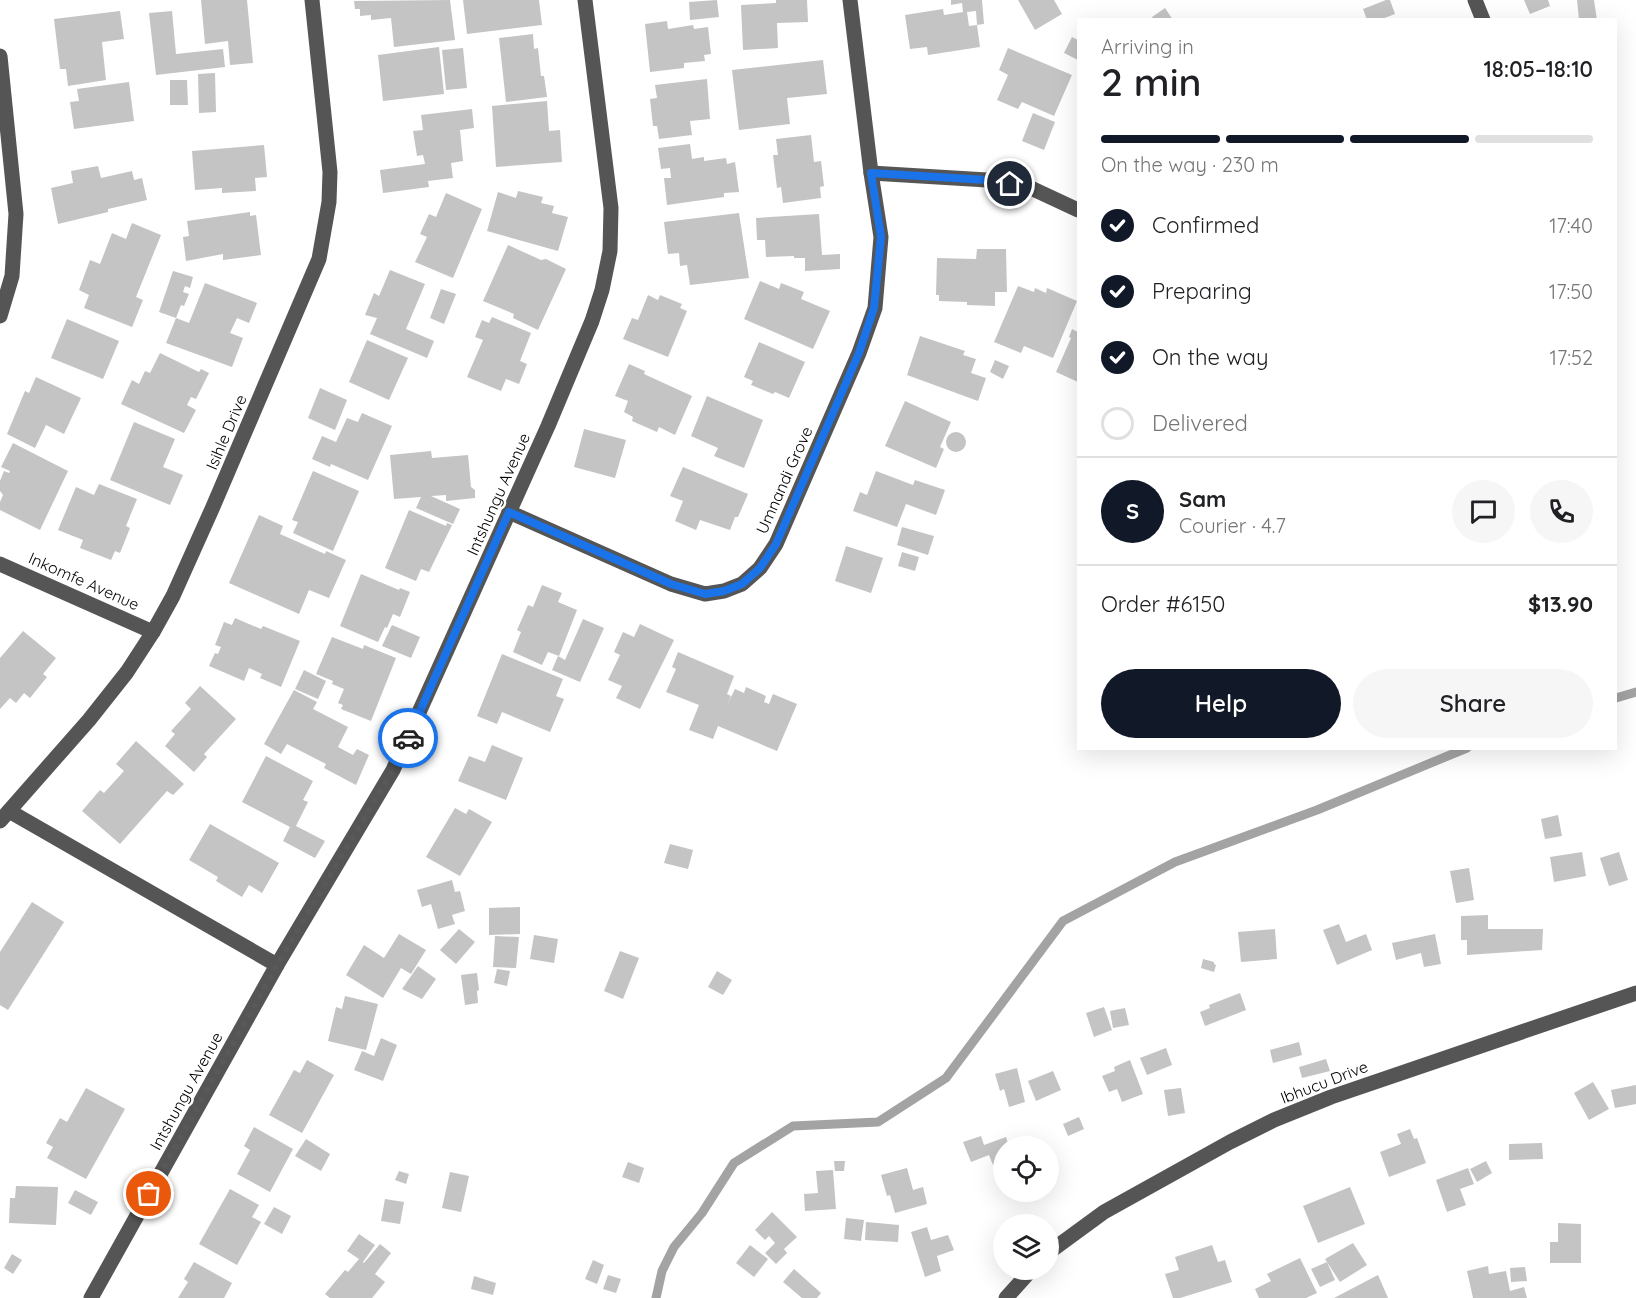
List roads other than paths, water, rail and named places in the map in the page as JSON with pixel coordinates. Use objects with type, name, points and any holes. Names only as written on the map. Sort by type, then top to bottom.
[{"type":"street","name":"Isihle Drive","points":[[4,816],[90,720],[128,672],[153,632],[173,596],[213,509],[319,259],[329,202],[330,172],[312,0]]},
{"type":"street","name":"Intshungu Avenue","points":[[91,1298],[277,965],[393,770],[592,321],[602,290],[610,251],[611,208],[585,0]]},
{"type":"street","name":"Umnandi Grove","points":[[509,512],[671,584],[705,594],[724,591],[742,584],[760,568],[776,544],[859,353],[874,308],[881,237],[850,0]]},
{"type":"street","points":[[1475,0],[1482,18]]},
{"type":"street","points":[[0,56],[16,214],[12,276],[0,316]]},
{"type":"street","points":[[871,173],[987,180],[1033,189],[1077,210]]},
{"type":"street","name":"Inkomfe Avenue","points":[[0,564],[153,632]]},
{"type":"street","points":[[4,816],[277,965]]},
{"type":"street","name":"Ibhucu Drive","points":[[1059,1245],[1104,1212],[1274,1120],[1340,1094],[1636,993]]},
{"type":"street","points":[[1006,1298],[1022,1280]]},
{"type":"waterway","points":[[1617,698],[1636,692]]},
{"type":"waterway","points":[[656,1298],[662,1271],[674,1247],[702,1213],[734,1163],[793,1126],[878,1122],[946,1078],[1063,921],[1175,862],[1317,810],[1462,750]]}]
